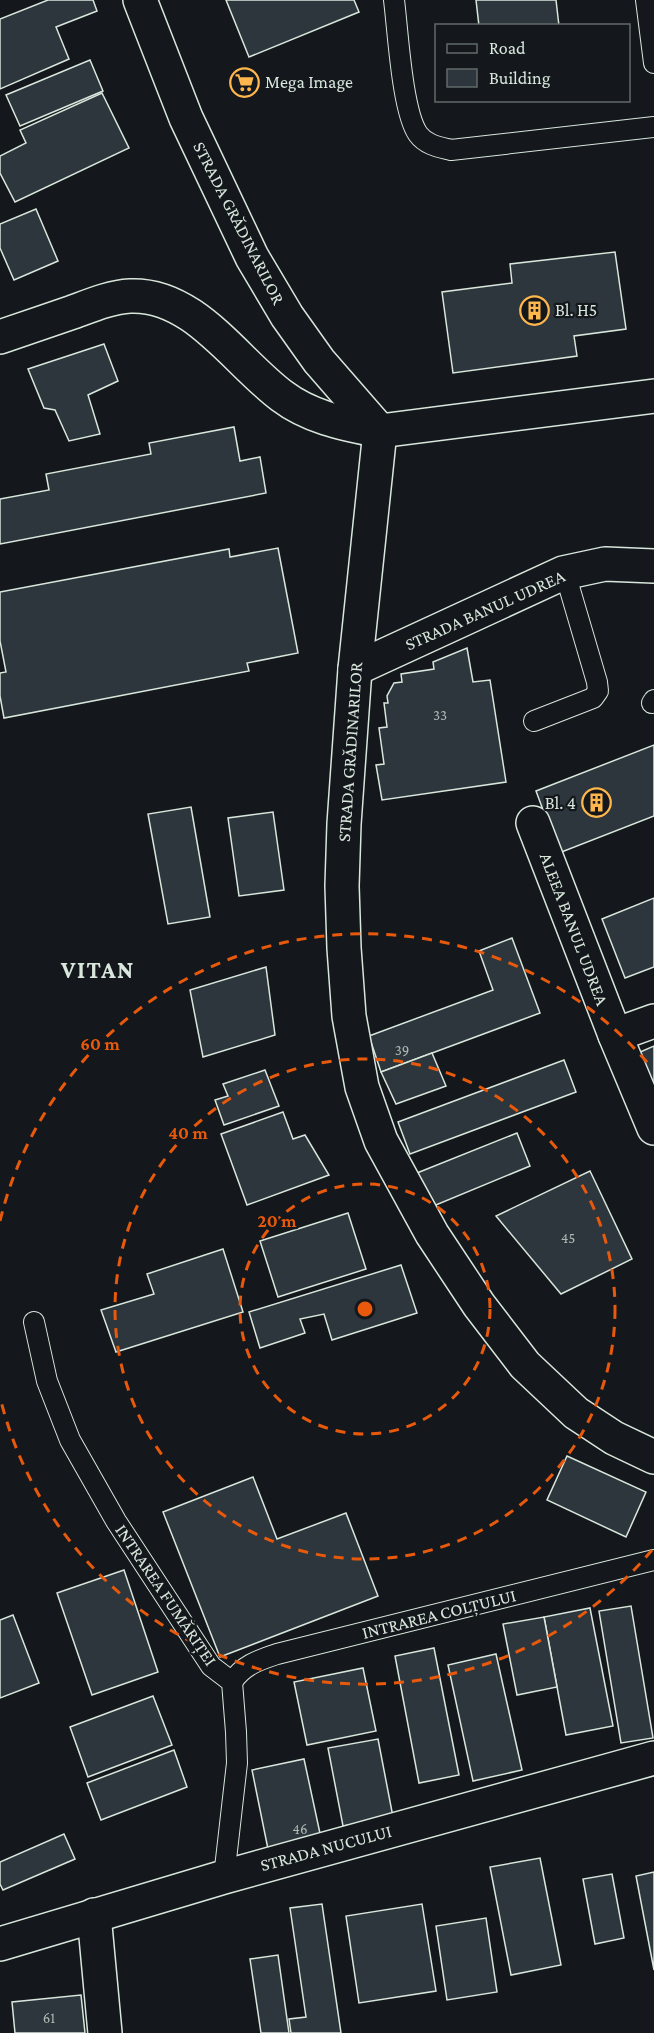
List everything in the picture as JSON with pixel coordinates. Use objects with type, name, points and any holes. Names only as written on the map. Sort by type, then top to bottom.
[{"type":"street","name":"STRADA GRĂDINARILOR","points":[[140,0],[186,118],[252,257],[287,316],[320,362],[380,431],[355,669],[342,886],[349,1016],[363,1087],[381,1141],[432,1234],[479,1305],[525,1365],[576,1413],[614,1438],[654,1456]]},
{"type":"street","points":[[0,337],[105,301],[130,296],[153,297],[179,306],[282,396],[307,411],[336,422],[380,431],[654,396]]},
{"type":"street","name":"STRADA BANUL UDREA","points":[[355,669],[565,573],[605,564],[654,566]]},
{"type":"street","name":"ALEEA BANUL UDREA","points":[[533,823],[615,1035],[654,1128]]},
{"type":"street","points":[[615,1035],[654,1022]]},
{"type":"street","name":"STRADA NUCULUI","points":[[2,1938],[94,1915],[654,1758]]},
{"type":"street","points":[[94,1915],[105,2033]]},
{"type":"lane","points":[[394,0],[408,115],[419,135],[432,146],[451,150],[654,127]]},
{"type":"lane","points":[[646,0],[654,63]]},
{"type":"lane","points":[[534,721],[593,698],[598,691],[565,573]]},
{"type":"lane","name":"INTRAREA FUMĂRIȚEI","points":[[34,1322],[47,1381],[70,1440],[116,1521],[211,1666],[232,1682],[237,1763],[224,1877]]},
{"type":"lane","name":"INTRAREA COLȚULUI","points":[[232,1682],[247,1665],[277,1654],[654,1560]]},
{"type":"building","points":[[48,0],[93,0],[97,11],[56,27],[69,59],[0,89],[0,19]]},
{"type":"building","points":[[226,0],[354,0],[359,12],[249,57]]},
{"type":"building","points":[[476,0],[556,0],[559,24],[479,24]]},
{"type":"building","points":[[90,60],[103,91],[20,126],[6,95]]},
{"type":"building","points":[[102,93],[129,148],[15,202],[0,173],[0,156],[26,143],[20,130]]},
{"type":"building","points":[[36,209],[58,261],[14,280],[0,248],[0,224]]},
{"type":"building","name":"Bl. H5","points":[[615,252],[626,329],[574,336],[577,356],[453,373],[442,292],[512,283],[510,264]]},
{"type":"building","points":[[104,344],[118,381],[88,395],[100,434],[69,441],[55,410],[44,408],[28,369]]},
{"type":"building","points":[[234,427],[240,461],[260,457],[266,493],[0,544],[0,499],[49,490],[46,474],[151,454],[149,443]]},
{"type":"building","points":[[278,548],[298,653],[247,663],[249,671],[4,718],[0,696],[0,673],[6,672],[0,641],[0,592],[229,549],[230,557]]},
{"type":"building","points":[[467,648],[473,682],[490,680],[506,782],[382,800],[376,765],[384,764],[379,728],[387,727],[384,703],[388,703],[387,696],[394,683],[402,682],[401,674],[434,669],[433,662]]},
{"type":"building","name":"Bl. 4","points":[[654,745],[654,816],[559,853],[536,791]]},
{"type":"building","points":[[191,807],[210,917],[168,924],[148,814]]},
{"type":"building","points":[[273,812],[284,890],[239,896],[228,818]]},
{"type":"building","points":[[654,898],[654,967],[625,978],[602,919]]},
{"type":"building","points":[[512,938],[540,1013],[381,1072],[369,1036],[493,990],[479,951]]},
{"type":"building","points":[[266,967],[275,1035],[203,1057],[190,990]]},
{"type":"building","points":[[654,1046],[654,1093],[638,1053]]},
{"type":"building","points":[[432,1053],[446,1086],[396,1104],[381,1072]]},
{"type":"building","points":[[564,1060],[576,1092],[410,1154],[398,1122]]},
{"type":"building","points":[[265,1070],[279,1106],[224,1125],[215,1100],[228,1096],[223,1084]]},
{"type":"building","points":[[283,1112],[293,1139],[305,1135],[329,1175],[247,1205],[221,1134]]},
{"type":"building","points":[[517,1133],[530,1166],[431,1207],[417,1173]]},
{"type":"building","points":[[590,1171],[632,1259],[561,1294],[496,1216]]},
{"type":"building","points":[[348,1213],[366,1269],[278,1297],[260,1241]]},
{"type":"building","points":[[223,1249],[243,1312],[116,1352],[101,1310],[154,1294],[147,1274]]},
{"type":"building","points":[[401,1265],[417,1313],[332,1340],[324,1314],[300,1319],[305,1333],[260,1348],[249,1312]]},
{"type":"building","points":[[567,1456],[646,1492],[626,1537],[547,1500]]},
{"type":"building","points":[[253,1477],[277,1539],[346,1513],[378,1596],[220,1657],[163,1512]]},
{"type":"building","points":[[124,1570],[158,1672],[92,1695],[57,1593]]},
{"type":"building","points":[[631,1606],[653,1738],[621,1743],[599,1611]]},
{"type":"building","points":[[590,1608],[613,1726],[566,1735],[544,1617]]},
{"type":"building","points":[[13,1615],[39,1683],[0,1698],[0,1620]]},
{"type":"building","points":[[544,1617],[557,1687],[517,1695],[503,1624]]},
{"type":"building","points":[[434,1648],[459,1775],[419,1783],[395,1656]]},
{"type":"building","points":[[496,1654],[522,1770],[473,1781],[448,1665]]},
{"type":"building","points":[[363,1668],[376,1731],[307,1745],[294,1682]]},
{"type":"building","points":[[153,1696],[172,1745],[88,1777],[70,1727]]},
{"type":"building","points":[[378,1739],[393,1817],[343,1826],[328,1748]]},
{"type":"building","points":[[174,1750],[187,1787],[101,1820],[87,1783]]},
{"type":"building","points":[[304,1759],[321,1838],[268,1849],[252,1770]]},
{"type":"building","points":[[64,1834],[75,1859],[3,1890],[0,1884],[0,1862]]},
{"type":"building","points":[[540,1858],[561,1965],[511,1975],[490,1867]]},
{"type":"building","points":[[654,1872],[654,1970],[636,1876]]},
{"type":"building","points":[[612,1874],[624,1938],[595,1944],[583,1879]]},
{"type":"building","points":[[322,1904],[341,2033],[291,2033],[289,2019],[306,2017],[290,1908]]},
{"type":"building","points":[[422,1904],[436,1991],[359,2003],[346,1916]]},
{"type":"building","points":[[486,1918],[497,1992],[447,2000],[436,1926]]},
{"type":"building","points":[[278,1955],[289,2033],[261,2033],[250,1959]]},
{"type":"building","points":[[81,1995],[85,2033],[15,2033],[12,2002]]},
{"type":"place","name":"Mega Image","points":[[244,82]]},
{"type":"place","name":"Bl. H5","points":[[534,310]]},
{"type":"place","name":"Bl. 4","points":[[597,803]]},
{"type":"district","name":"VITAN","points":[[98,969]]}]
